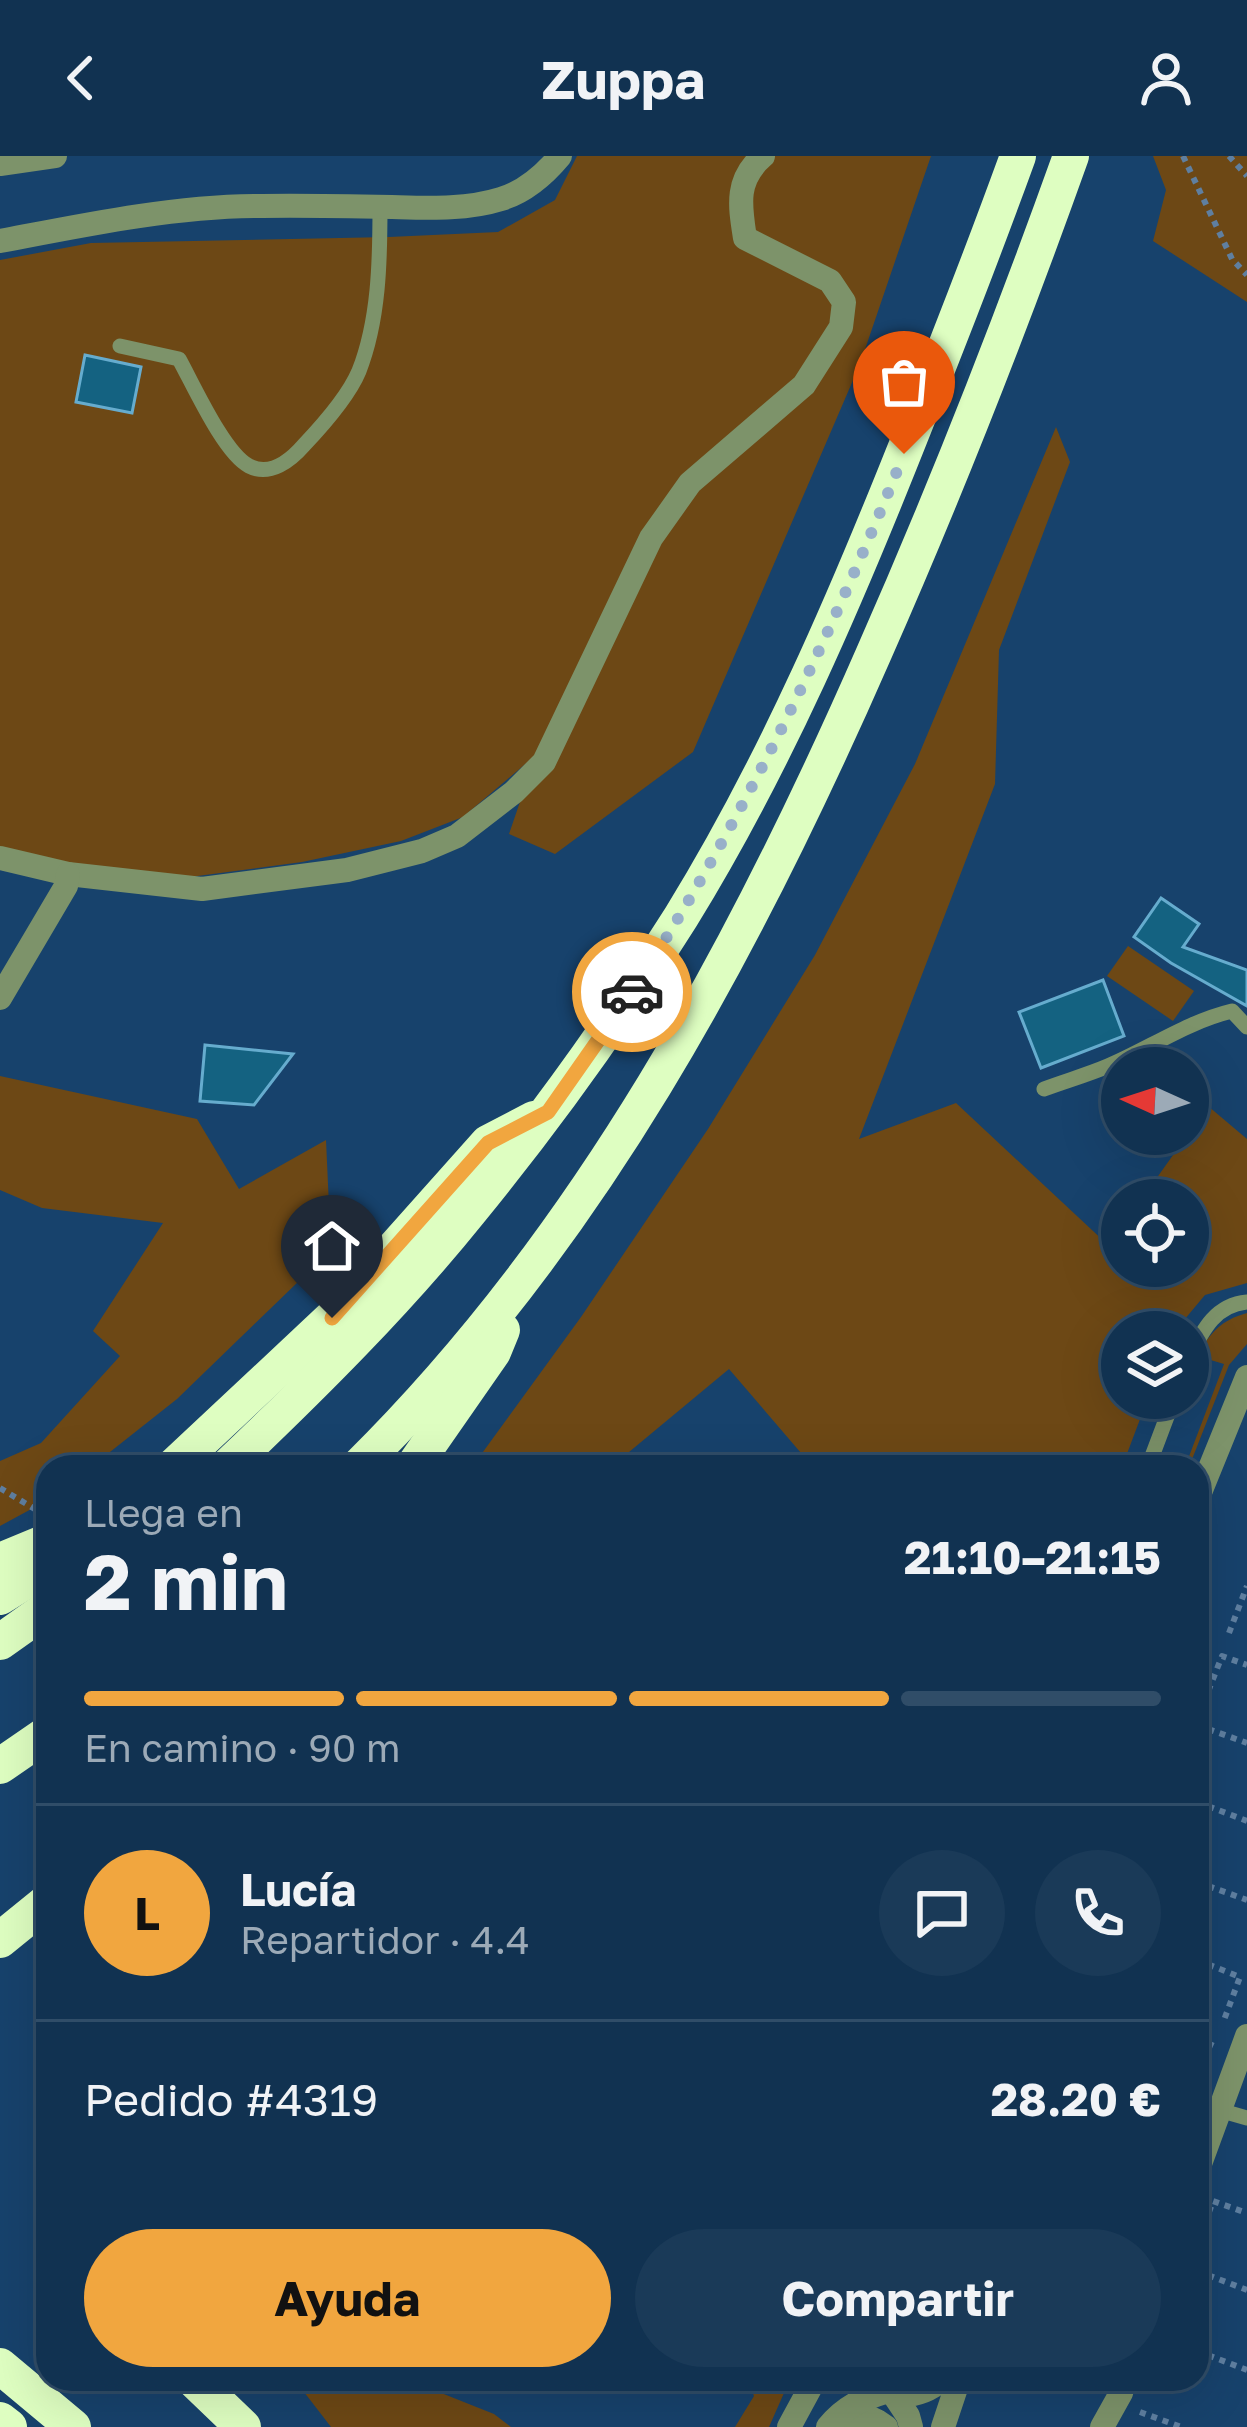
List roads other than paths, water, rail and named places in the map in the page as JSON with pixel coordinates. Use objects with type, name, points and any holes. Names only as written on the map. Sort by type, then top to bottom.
[{"type":"highway","points":[[239,1455],[318,1380],[469,1213],[548,1112],[682,915],[798,698],[872,534],[1018,156]]},
{"type":"highway","points":[[369,1455],[446,1374],[520,1282],[608,1158],[695,1016],[779,862],[916,557],[1071,156]]},
{"type":"highway","points":[[186,1455],[332,1318],[488,1143],[548,1112]]},
{"type":"highway","points":[[421,1455],[493,1352],[520,1282]]},
{"type":"highway","points":[[0,1561],[36,1531]]},
{"type":"highway","points":[[0,1597],[36,1574]]},
{"type":"highway","points":[[0,1642],[36,1616]]},
{"type":"highway","points":[[0,1766],[36,1741]]},
{"type":"highway","points":[[0,1940],[36,1910]]},
{"type":"highway","points":[[0,2366],[73,2427]]},
{"type":"highway","points":[[206,2391],[243,2427]]},
{"type":"highway","points":[[0,2420],[9,2427]]},
{"type":"street","points":[[0,164],[55,156]]},
{"type":"street","points":[[0,241],[97,223],[250,206],[469,205],[503,198],[526,186],[560,156]]},
{"type":"street","points":[[0,858],[68,874],[202,889],[346,870],[422,851],[457,836],[514,792],[544,762],[651,538],[690,483],[804,385],[841,327],[844,302],[830,281],[745,238],[739,200],[750,167],[763,156]]},
{"type":"street","points":[[0,998],[66,886],[68,874]]},
{"type":"street","points":[[1209,1470],[1247,1377]]},
{"type":"street","points":[[1209,2138],[1247,2036]]},
{"type":"street","points":[[789,2427],[808,2391]]},
{"type":"street","points":[[829,2426],[855,2403],[878,2391]]},
{"type":"street","points":[[884,2391],[911,2427]]},
{"type":"street","points":[[943,2427],[955,2391]]},
{"type":"street","points":[[1102,2427],[1122,2391]]},
{"type":"street","points":[[829,2426],[840,2418],[864,2415],[886,2427]]},
{"type":"lane","points":[[120,346],[179,359],[231,452],[252,468],[272,470],[294,457],[321,427],[358,373],[380,262],[380,207]]},
{"type":"lane","points":[[1044,1089],[1232,1010],[1247,1027]]},
{"type":"lane","points":[[1209,1322],[1229,1304],[1247,1302]]},
{"type":"lane","points":[[1153,1455],[1166,1419]]},
{"type":"lane","points":[[1219,2110],[1247,2118]]}]
